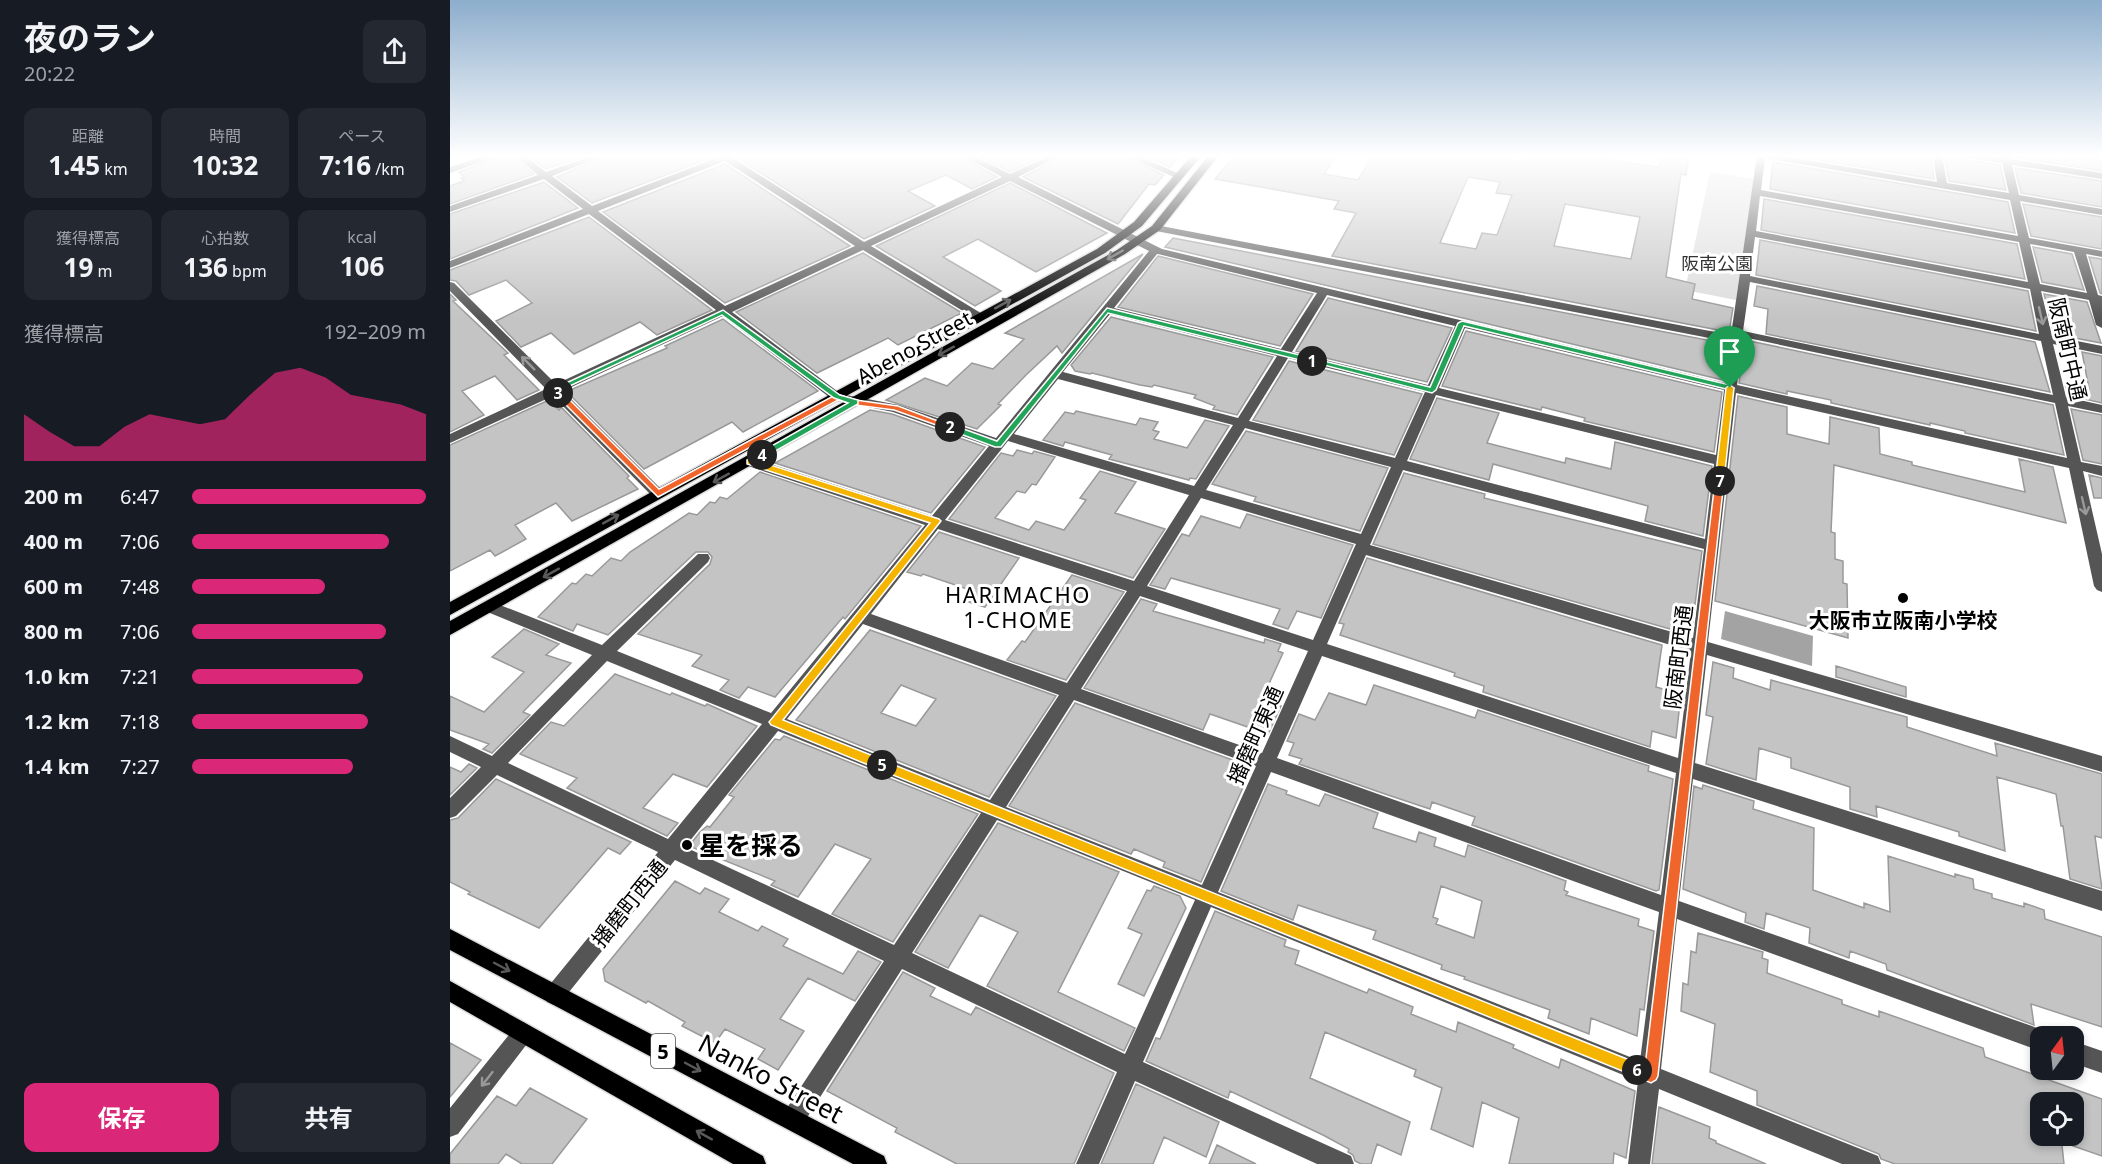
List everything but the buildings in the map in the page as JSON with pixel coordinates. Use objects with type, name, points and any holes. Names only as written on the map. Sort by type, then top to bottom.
[{"type":"main road","name":"Abeno Street","points":[[450,609],[1125,236],[1151,209]]},
{"type":"main road","name":"Abeno Street","points":[[450,629],[1137,242],[1156,228],[1171,209]]},
{"type":"main road","name":"Nanko Street","points":[[450,939],[876,1164]]},
{"type":"main road","points":[[450,991],[755,1164]]},
{"type":"street","points":[[588,209],[837,397],[895,408],[1002,440],[1196,492],[1700,646],[2102,764]]},
{"type":"street","points":[[450,265],[598,209]]},
{"type":"street","points":[[808,209],[863,246],[980,317]]},
{"type":"street","points":[[450,439],[941,209]]},
{"type":"street","points":[[1073,209],[1155,250],[1730,388],[2102,471]]},
{"type":"street","name":"阪南町西通","points":[[1639,1164],[1730,388],[1754,209]]},
{"type":"street","points":[[1853,209],[2102,254]]},
{"type":"street","name":"阪南町中通","points":[[2017,209],[2074,465],[2098,556],[2102,586]]},
{"type":"street","points":[[2085,209],[2102,212]]},
{"type":"street","points":[[1156,228],[1737,337],[2102,409]]},
{"type":"street","points":[[1751,233],[2098,298]]},
{"type":"street","points":[[2079,249],[2098,298],[2102,325]]},
{"type":"street","name":"播磨町西通","points":[[554,994],[1155,250]]},
{"type":"street","points":[[1745,278],[2102,350]]},
{"type":"street","points":[[450,285],[658,494]]},
{"type":"street","points":[[794,1119],[1138,587],[1324,291]]},
{"type":"street","points":[[1107,310],[1722,461]]},
{"type":"street","name":"播磨町東通","points":[[1087,1164],[1462,323]]},
{"type":"street","points":[[1055,374],[1712,546]]},
{"type":"street","points":[[750,462],[1138,587],[1685,768],[2102,901]]},
{"type":"street","points":[[450,810],[605,653],[703,558]]},
{"type":"street","points":[[490,607],[1870,1164]]},
{"type":"street","points":[[860,616],[2030,1036]]},
{"type":"street","points":[[450,744],[670,851],[900,956],[1131,1068],[1343,1164]]},
{"type":"street","points":[[450,1126],[523,1033]]},
{"type":"street","points":[[2084,1056],[2102,1062]]},
{"type":"green space","name":"阪南公園","points":[[1702,209],[1749,209],[1736,300],[1685,290]]},
{"type":"shaded area","points":[[1725,611],[1813,636],[1812,666],[1721,639]]},
{"type":"place","name":"大阪市立阪南小学校","points":[[1903,598]]},
{"type":"place","name":"星を採る","points":[[687,845]]},
{"type":"district","name":"HARIMACHO 1-CHOME","points":[[1018,606]]},
{"type":"route","points":[[1730,388],[1462,323],[1432,390],[1107,310],[998,444],[895,408],[837,397],[658,494],[555,390],[723,312],[837,397],[855,402],[750,462],[936,521],[775,722],[1651,1076],[1730,388]]}]
